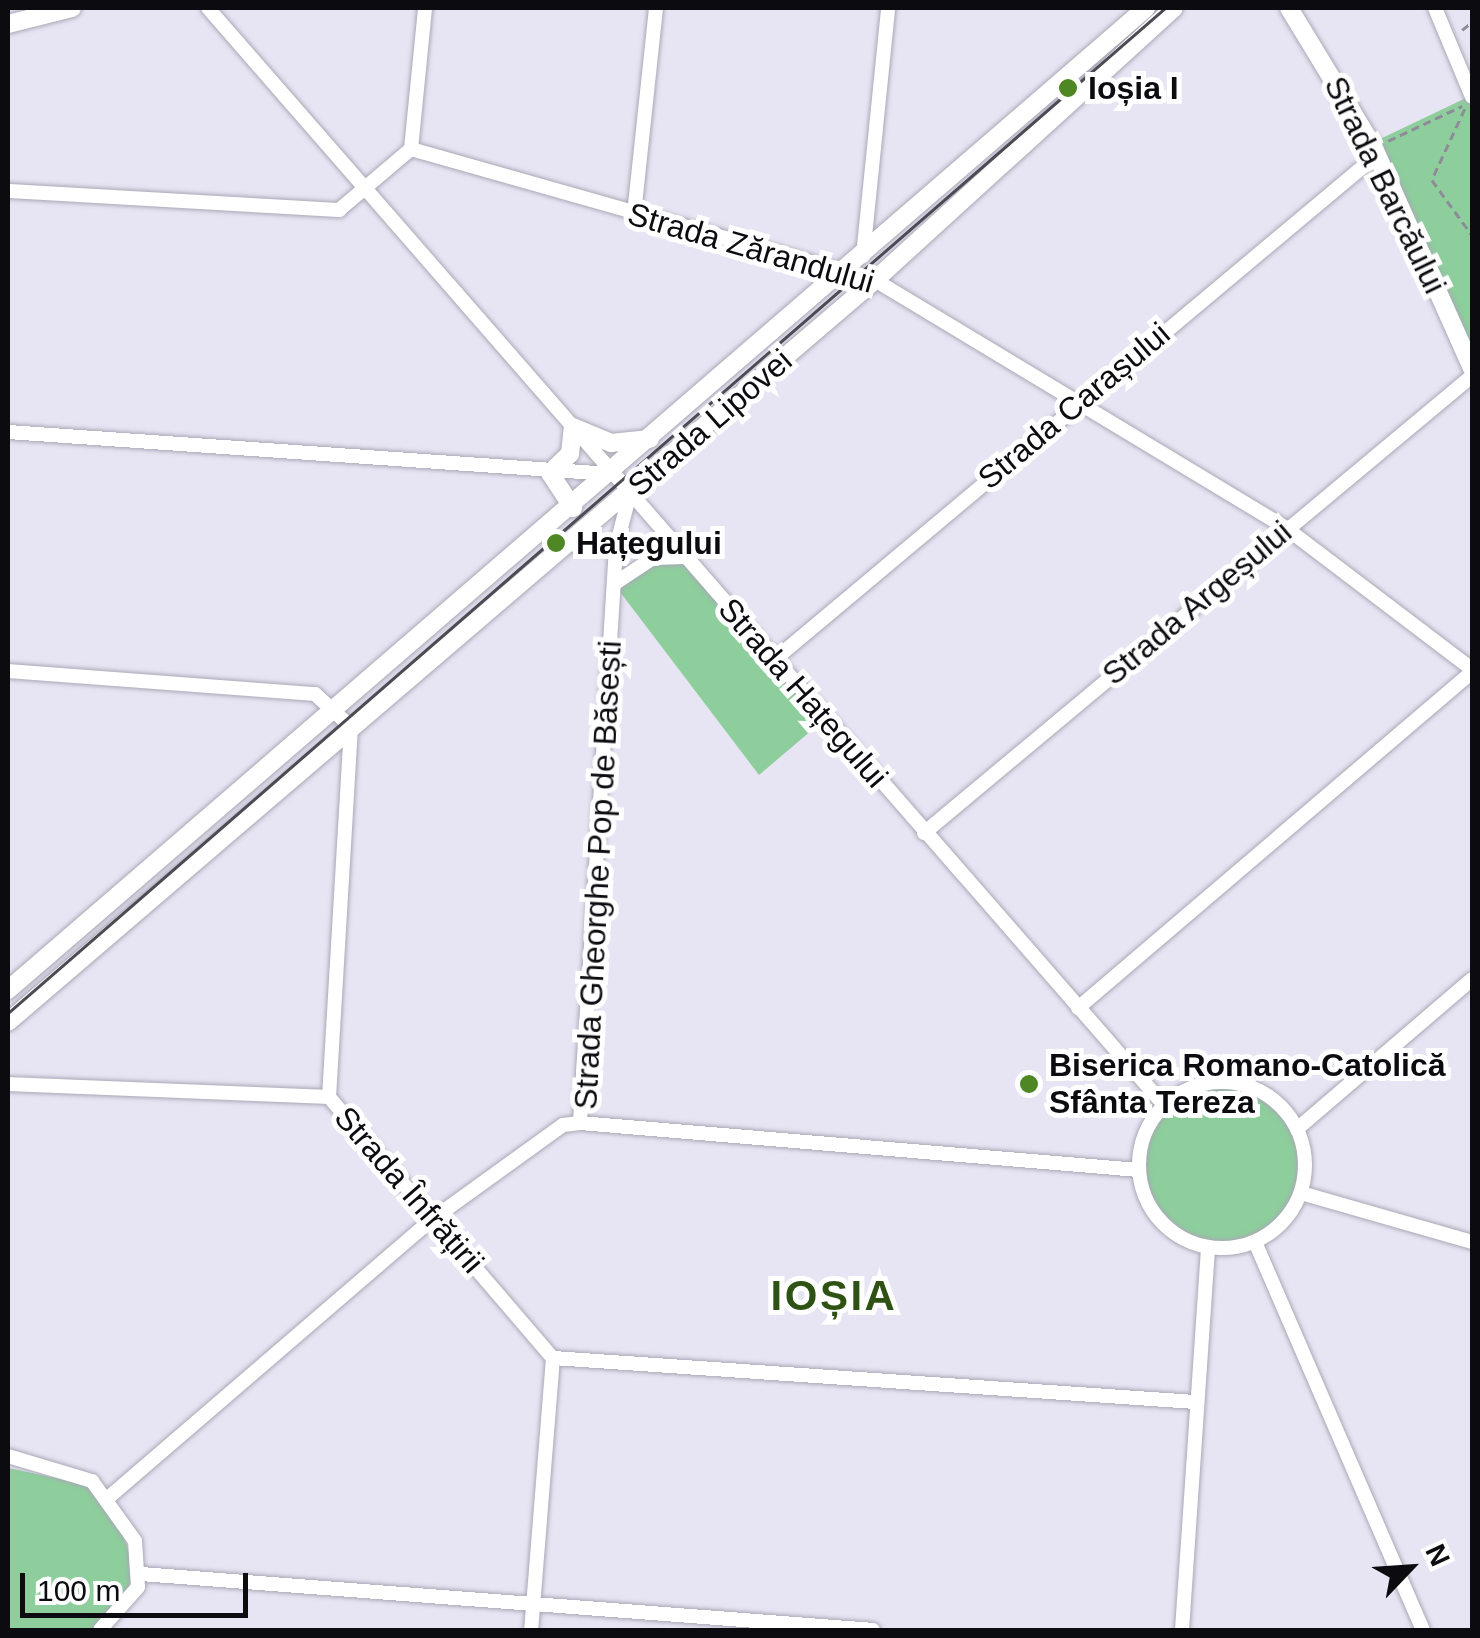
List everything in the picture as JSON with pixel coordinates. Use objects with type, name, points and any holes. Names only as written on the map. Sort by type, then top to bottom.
[{"type":"street","points":[[8,24],[72,8]]},
{"type":"street","name":"Strada Hațegului","points":[[208,8],[368,186],[572,428],[1164,1105]]},
{"type":"street","points":[[8,191],[340,210],[411,149],[426,8]]},
{"type":"street","points":[[634,214],[656,8]]},
{"type":"street","points":[[863,257],[888,8]]},
{"type":"street","name":"Strada Lipovei","points":[[8,990],[656,438],[1146,8]]},
{"type":"street","name":"Strada Lipovei","points":[[8,1022],[875,280],[1174,8]]},
{"type":"street","name":"Strada Barcăului","points":[[1289,8],[1386,157],[1472,368]]},
{"type":"street","points":[[1435,8],[1472,97]]},
{"type":"street","name":"Strada Zărandului","points":[[411,149],[875,280],[1286,528],[1472,671]]},
{"type":"street","name":"Strada Carașului","points":[[774,660],[1075,403],[1386,157]]},
{"type":"street","name":"Strada Argeșului","points":[[924,833],[1472,376]]},
{"type":"street","points":[[550,473],[570,454],[572,428],[611,443],[656,438]]},
{"type":"street","points":[[8,432],[550,473],[613,474]]},
{"type":"street","points":[[550,473],[573,508]]},
{"type":"street","name":"Strada Gheorghe Pop de Băsești","points":[[630,493],[616,546],[580,1123],[1139,1170]]},
{"type":"street","points":[[569,542],[616,546]]},
{"type":"street","points":[[614,584],[653,558],[684,557]]},
{"type":"street","points":[[8,670],[316,694],[351,727]]},
{"type":"street","points":[[1078,1008],[1472,671]]},
{"type":"street","name":"Strada Înfrățirii","points":[[351,727],[329,1097],[552,1358]]},
{"type":"street","points":[[1297,1129],[1472,979]]},
{"type":"street","points":[[1212,1082],[1240,1083],[1266,1094],[1297,1129],[1301,1192],[1255,1242],[1208,1247],[1153,1212],[1139,1170],[1148,1126],[1164,1105],[1212,1082]]},
{"type":"street","points":[[8,1084],[329,1097]]},
{"type":"street","points":[[108,1498],[434,1218],[562,1125],[580,1123]]},
{"type":"street","points":[[1301,1192],[1472,1242]]},
{"type":"street","points":[[1255,1242],[1423,1630]]},
{"type":"street","points":[[1182,1630],[1208,1247]]},
{"type":"street","points":[[531,1630],[552,1358],[1195,1402]]},
{"type":"street","points":[[8,1456],[76,1471],[108,1498],[134,1540],[141,1574],[130,1602],[100,1630]]},
{"type":"street","points":[[141,1574],[872,1630]]},
{"type":"path","points":[[1386,157],[1387,142],[1468,103],[1432,180],[1472,235]]},
{"type":"green space","points":[[1468,97],[1472,107],[1472,348],[1378,140]]},
{"type":"green space","points":[[684,557],[825,719],[759,775],[614,584],[637,565]]},
{"type":"green space","points":[[1222,1082],[1254,1089],[1281,1106],[1298,1133],[1305,1165],[1298,1197],[1281,1224],[1254,1241],[1222,1248],[1190,1241],[1163,1224],[1146,1197],[1139,1165],[1146,1133],[1163,1106],[1190,1089]]},
{"type":"green space","points":[[8,1468],[85,1484],[120,1527],[137,1575],[117,1612],[92,1630],[8,1630]]},
{"type":"tram line","points":[[8,1013],[1165,8]]},
{"type":"place","name":"Ioșia I","points":[[1068,88]]},
{"type":"place","name":"Hațegului","points":[[556,543]]},
{"type":"place","name":"Biserica Romano-Catolică Sfânta Tereza","points":[[1029,1084]]},
{"type":"district","name":"IOȘIA","points":[[834,1296]]}]
